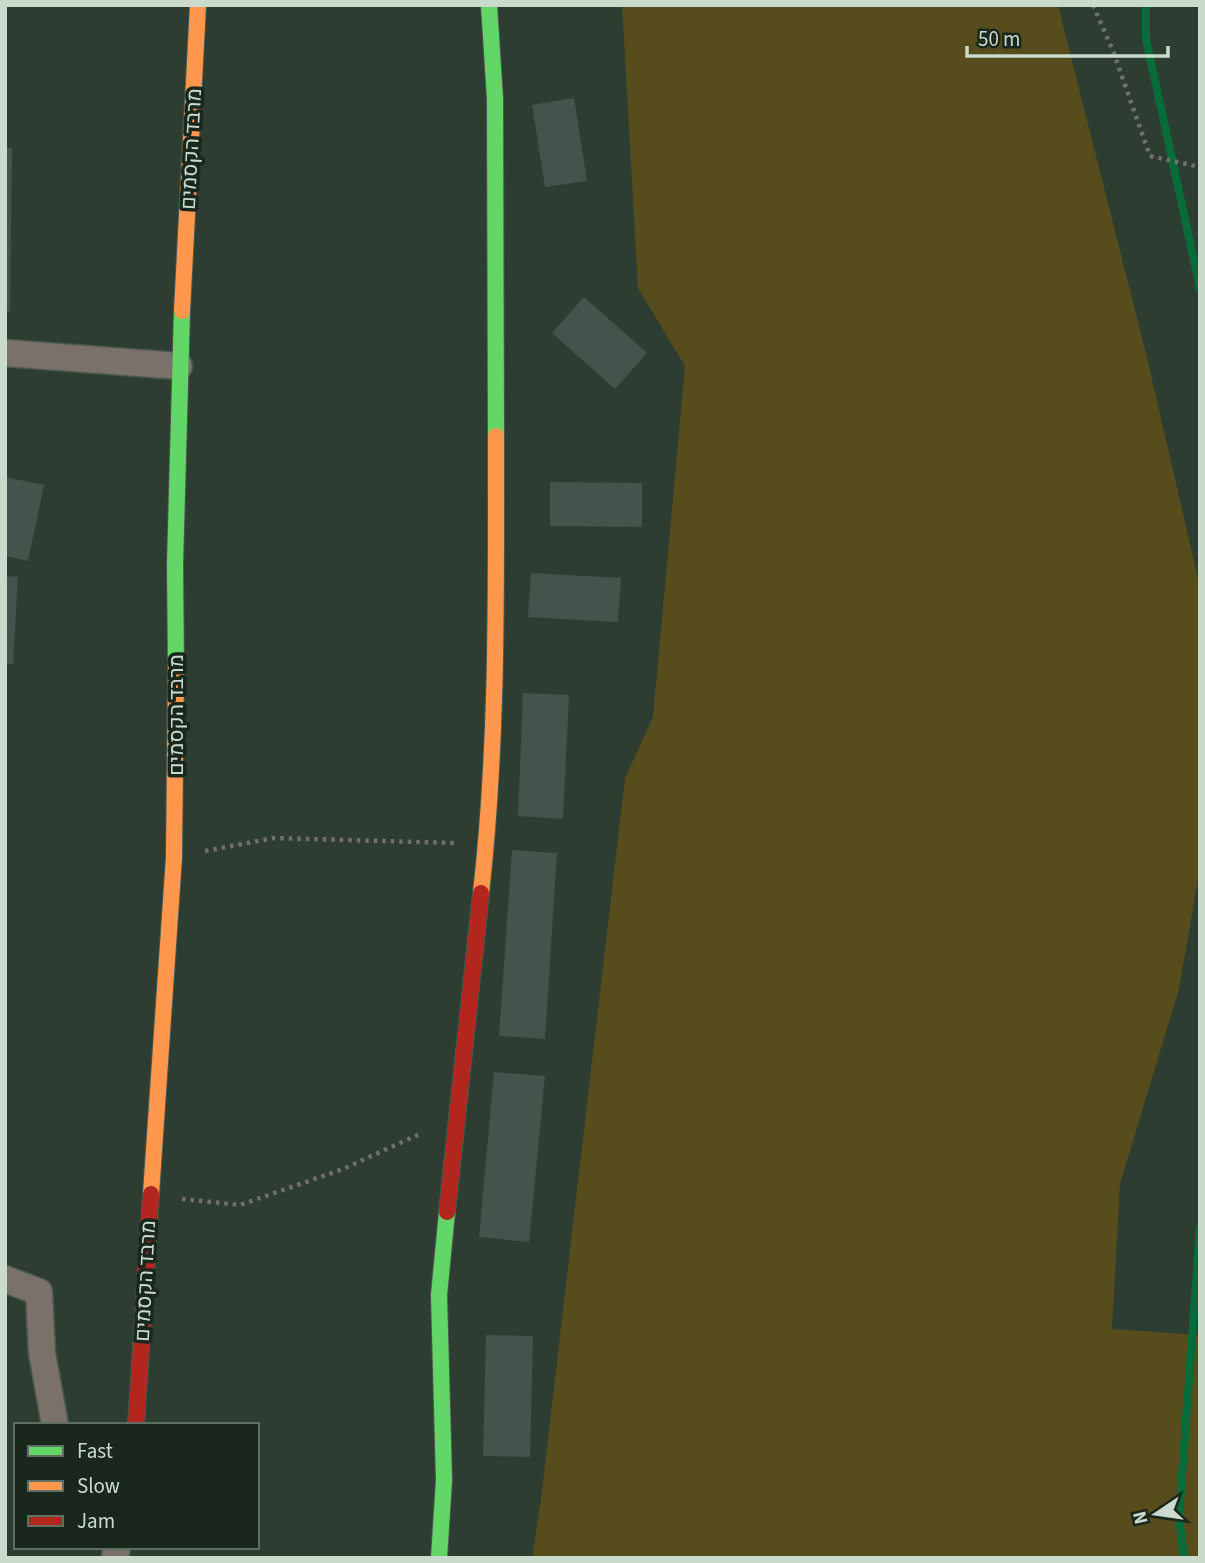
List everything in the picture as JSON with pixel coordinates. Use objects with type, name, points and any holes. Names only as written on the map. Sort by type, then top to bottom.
[{"type":"street","name":"מרבד הקסמים","points":[[136,1423],[174,857],[179,366],[198,5]]},
{"type":"street","points":[[439,1558],[443,1480],[439,1295],[487,843],[496,637],[495,99],[489,5]]},
{"type":"street","points":[[5,353],[179,366]]},
{"type":"street","points":[[5,1279],[39,1292],[42,1353],[55,1423]]},
{"type":"path","points":[[1093,5],[1113,51],[1150,156],[1200,167]]},
{"type":"path","points":[[174,857],[274,838],[487,843]]},
{"type":"path","points":[[150,1195],[240,1205],[343,1169],[456,1118]]},
{"type":"shaded area","points":[[622,5],[1058,5],[1147,358],[1200,587],[1200,868],[1179,989],[1120,1184],[1112,1329],[1200,1335],[1200,1558],[532,1558],[625,778],[653,717],[685,366],[638,288]]},
{"type":"building","points":[[574,98],[587,181],[545,187],[532,105]]},
{"type":"building","points":[[5,148],[12,148],[10,312],[5,311]]},
{"type":"building","points":[[584,297],[647,353],[615,389],[552,333]]},
{"type":"building","points":[[5,477],[44,485],[28,561],[5,556]]},
{"type":"building","points":[[550,482],[642,483],[642,527],[550,526]]},
{"type":"building","points":[[531,573],[621,578],[618,622],[528,617]]},
{"type":"building","points":[[5,576],[18,577],[13,664],[5,664]]},
{"type":"building","points":[[523,693],[569,695],[563,819],[518,816]]},
{"type":"building","points":[[512,850],[557,853],[545,1039],[499,1036]]},
{"type":"building","points":[[494,1072],[545,1076],[529,1242],[479,1237]]},
{"type":"building","points":[[486,1335],[533,1336],[530,1457],[483,1456]]},
{"type":"waterway","points":[[1146,5],[1146,39],[1200,288]]},
{"type":"waterway","points":[[1184,1558],[1179,1517],[1200,1228]]},
{"type":"traffic: fast","points":[[489,5],[495,99],[496,436]]},
{"type":"traffic: fast","points":[[176,667],[175,565],[182,311]]},
{"type":"traffic: fast","points":[[439,1558],[444,1480],[439,1295],[447,1212]]},
{"type":"traffic: slow","points":[[182,311],[198,5]]},
{"type":"traffic: slow","points":[[481,893],[493,722],[496,436]]},
{"type":"traffic: slow","points":[[151,1194],[174,857],[176,667]]},
{"type":"traffic: jam","points":[[447,1212],[481,893]]},
{"type":"traffic: jam","points":[[136,1423],[151,1194]]}]
